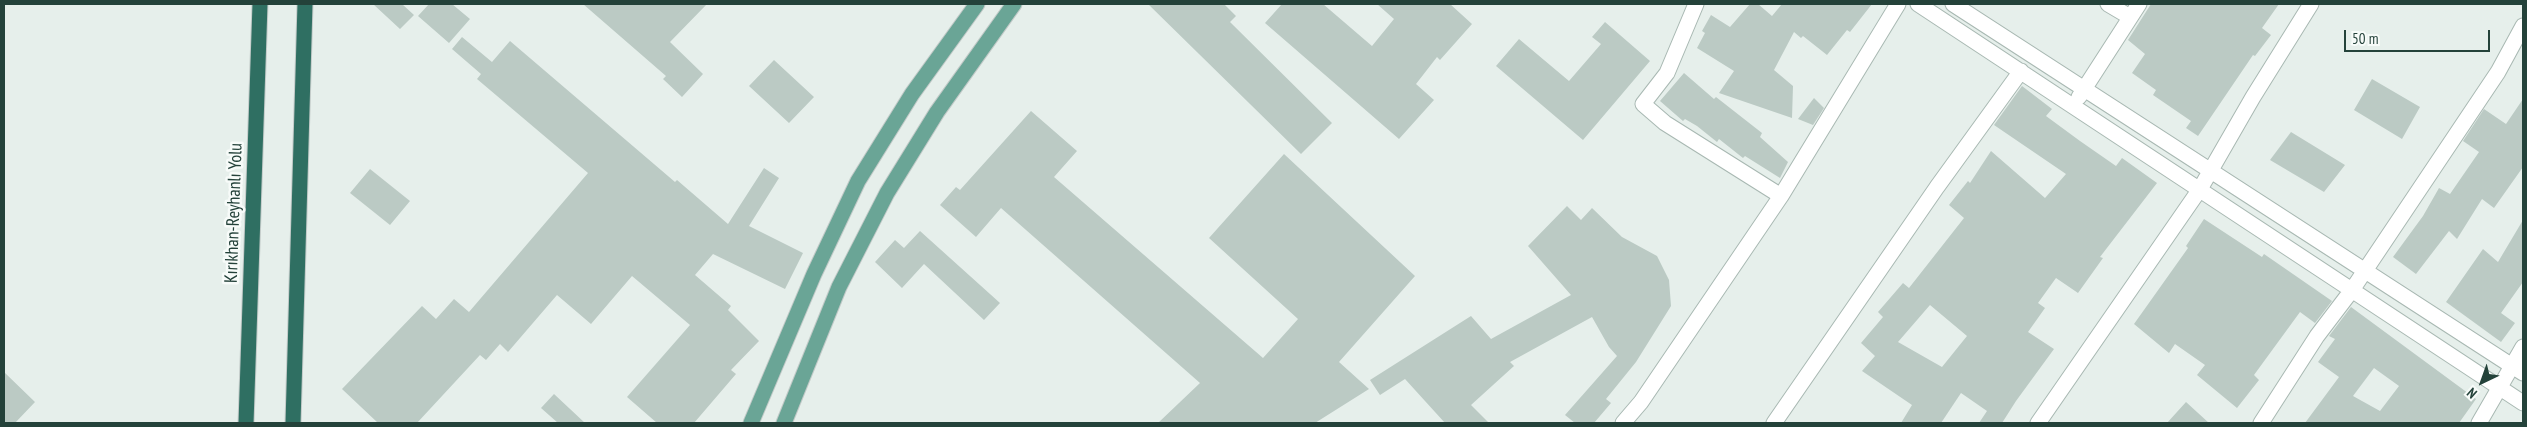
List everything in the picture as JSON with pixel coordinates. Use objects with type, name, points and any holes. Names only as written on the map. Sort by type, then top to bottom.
[{"type":"highway","name":"Kırıkhan-Reyhanlı Yolu","points":[[246,423],[260,4]]},
{"type":"highway","points":[[293,423],[305,4]]},
{"type":"main road","points":[[751,423],[814,274],[858,181],[912,94],[977,4]]},
{"type":"main road","points":[[784,423],[840,287],[887,193],[937,112],[1014,4]]},
{"type":"street","points":[[1696,4],[1667,73],[1643,104],[1665,123],[1781,196]]},
{"type":"street","points":[[1623,423],[1641,402],[1781,196],[1898,4]]},
{"type":"street","points":[[1918,4],[2523,403]]},
{"type":"street","points":[[1953,4],[2518,370]]},
{"type":"street","points":[[2108,4],[2130,18]]},
{"type":"street","points":[[2073,106],[2139,4]]},
{"type":"street","points":[[2038,423],[2200,189],[2311,4]]},
{"type":"street","points":[[2261,423],[2317,336],[2352,290],[2498,72],[2523,26]]},
{"type":"street","points":[[1774,423],[1937,187],[2021,71]]},
{"type":"street","points":[[2479,423],[2500,389],[2518,370],[2523,347]]},
{"type":"building","points":[[373,4],[402,4],[414,15],[400,29]]},
{"type":"building","points":[[429,4],[452,4],[470,19],[449,43],[418,16]]},
{"type":"building","points":[[583,4],[707,4],[670,42],[703,74],[682,97],[663,79],[666,76]]},
{"type":"building","points":[[1148,4],[1224,4],[1236,16],[1230,22],[1332,123],[1301,154]]},
{"type":"building","points":[[1282,4],[1323,4],[1372,46],[1394,19],[1377,4],[1450,4],[1472,24],[1440,60],[1437,57],[1416,84],[1434,100],[1399,139],[1265,23]]},
{"type":"building","points":[[1750,4],[1758,4],[1772,16],[1782,4],[1872,4],[1850,32],[1847,30],[1827,55],[1803,36],[1801,38],[1794,32],[1774,70],[1793,86],[1792,118],[1719,93],[1734,71],[1697,48],[1705,33],[1702,31],[1711,15],[1730,27]]},
{"type":"building","points":[[2151,4],[2279,4],[2262,28],[2271,35],[2255,56],[2253,55],[2198,136],[2186,128],[2191,121],[2153,95],[2156,90],[2132,73],[2145,54],[2128,40]]},
{"type":"building","points":[[1605,22],[1650,61],[1583,140],[1496,66],[1519,39],[1569,81],[1601,44],[1592,37]]},
{"type":"building","points":[[462,37],[492,62],[510,41],[675,182],[677,180],[728,224],[764,168],[779,178],[749,226],[803,253],[785,289],[713,254],[695,275],[731,306],[728,310],[759,341],[731,370],[736,374],[694,423],[657,423],[627,397],[690,325],[632,276],[591,324],[557,295],[508,352],[500,344],[486,360],[480,355],[417,423],[378,423],[342,389],[422,306],[436,319],[454,299],[469,312],[588,173],[477,79],[481,74],[452,49]]},
{"type":"building","points":[[774,60],[814,97],[789,123],[749,86]]},
{"type":"building","points":[[1684,73],[1714,99],[1716,97],[1762,133],[1760,137],[1788,162],[1780,178],[1745,156],[1743,158],[1719,139],[1717,142],[1697,126],[1685,119],[1683,121],[1660,101]]},
{"type":"building","points":[[2372,79],[2420,107],[2402,139],[2354,110]]},
{"type":"building","points":[[2022,86],[2052,109],[2046,116],[2080,141],[2116,166],[2122,158],[2157,183],[2100,257],[2103,258],[2078,293],[2056,278],[2038,303],[2045,308],[2028,332],[2054,349],[2002,423],[1979,423],[1987,411],[1961,393],[1941,423],[1901,423],[1912,405],[1862,371],[1875,356],[1861,343],[1883,317],[1878,312],[1903,283],[1909,288],[1964,218],[1949,205],[1968,181],[1970,183],[1991,151],[2045,198],[2066,174],[1994,125]],"holes":[[[1930,305],[1967,336],[1942,367],[1898,342]]]},
{"type":"building","points":[[1814,98],[1824,108],[1813,125],[1798,119]]},
{"type":"building","points":[[2523,99],[2523,167],[2494,208],[2482,199],[2457,239],[2449,231],[2416,274],[2393,257],[2423,216],[2439,188],[2450,194],[2479,152],[2463,141],[2484,109],[2506,124]]},
{"type":"building","points":[[1031,111],[1077,151],[1054,177],[1263,358],[1298,319],[1209,238],[1284,154],[1415,276],[1339,362],[1369,389],[1315,423],[1158,423],[1200,383],[1001,208],[976,237],[940,205],[956,187],[960,190]]},
{"type":"building","points":[[2291,132],[2345,165],[2324,192],[2270,160]]},
{"type":"building","points":[[370,169],[410,201],[390,225],[350,193]]},
{"type":"building","points":[[1567,206],[1581,220],[1592,208],[1622,237],[1657,256],[1669,280],[1671,306],[1636,362],[1606,399],[1611,403],[1594,423],[1575,423],[1565,415],[1617,356],[1609,347],[1592,317],[1510,362],[1514,366],[1471,405],[1489,423],[1445,423],[1405,379],[1380,395],[1370,380],[1471,316],[1491,339],[1571,295],[1528,246]]},
{"type":"building","points":[[2204,219],[2262,257],[2264,254],[2332,301],[2315,323],[2300,312],[2254,375],[2259,380],[2237,408],[2197,375],[2205,365],[2175,344],[2169,353],[2134,324],[2188,248],[2186,246]]},
{"type":"building","points":[[2523,220],[2523,282],[2501,313],[2515,323],[2501,342],[2446,302],[2483,249],[2498,262]]},
{"type":"building","points":[[920,231],[1000,303],[984,320],[924,264],[902,288],[875,262],[895,240],[904,248]]},
{"type":"building","points":[[2351,307],[2476,399],[2459,423],[2305,423],[2339,377],[2318,362],[2335,339],[2329,336]],"holes":[[[2374,368],[2399,386],[2380,411],[2353,396]]]},
{"type":"building","points":[[4,372],[35,402],[15,423],[4,423]]},
{"type":"building","points":[[554,394],[585,423],[558,423],[541,408]]},
{"type":"building","points":[[2186,402],[2209,423],[2167,423]]}]
